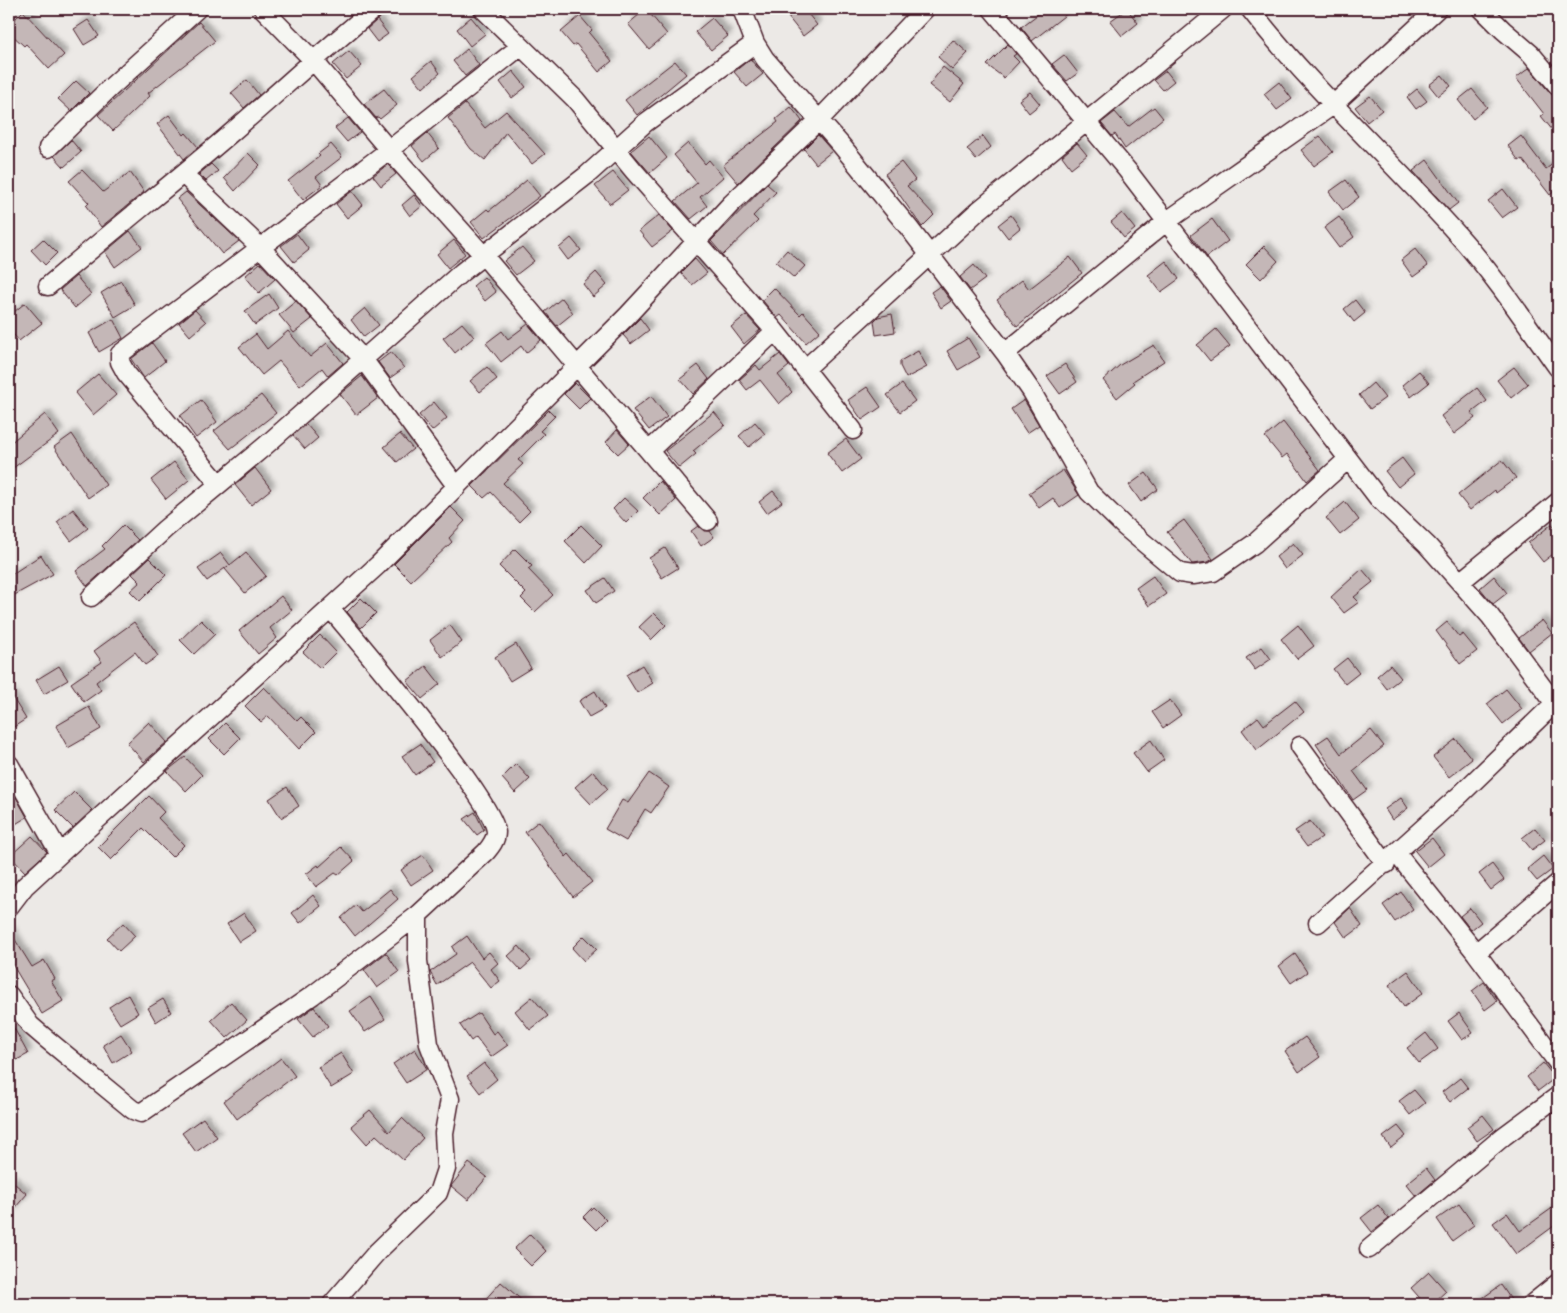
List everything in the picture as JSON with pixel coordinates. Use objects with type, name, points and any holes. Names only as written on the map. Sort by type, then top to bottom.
[{"type":"street","points":[[48,148],[110,87],[197,9]]},
{"type":"street","points":[[263,9],[313,60],[389,150],[484,256],[708,521]]},
{"type":"street","points":[[48,286],[110,232],[183,174],[374,9]]},
{"type":"street","points":[[483,9],[575,99],[634,171],[775,331],[853,430]]},
{"type":"street","points":[[742,9],[754,43],[765,59],[819,120],[929,254],[1005,353],[1032,392],[1089,492],[1124,526],[1180,572],[1193,575],[1213,572],[1255,544],[1348,459]]},
{"type":"street","points":[[9,907],[25,886],[331,608],[457,487],[577,366],[731,204],[819,120],[925,9]]},
{"type":"street","points":[[992,9],[1087,121],[1167,221],[1379,499],[1427,545],[1490,616],[1557,704],[1391,859],[1318,922]]},
{"type":"street","points":[[805,369],[929,254],[1223,9]]},
{"type":"street","points":[[1250,9],[1277,44],[1332,105],[1457,234],[1486,268],[1558,368]]},
{"type":"street","points":[[1005,353],[1167,221],[1332,105],[1437,9]]},
{"type":"street","points":[[1482,9],[1531,54],[1558,86]]},
{"type":"street","points":[[91,597],[165,529],[484,256],[580,181],[645,123],[754,43]]},
{"type":"street","points":[[219,484],[126,373],[120,362],[120,354],[389,150],[521,46]]},
{"type":"street","points":[[183,174],[260,247],[363,358],[457,487]]},
{"type":"street","points":[[649,451],[775,331]]},
{"type":"street","points":[[1460,582],[1558,502]]},
{"type":"street","points":[[9,995],[30,1025],[133,1110],[141,1113],[313,994],[418,915],[486,852],[494,842],[496,832],[492,817],[460,771],[331,608]]},
{"type":"street","points":[[1300,746],[1391,859],[1476,953],[1558,1063]]},
{"type":"street","points":[[9,764],[60,854]]},
{"type":"street","points":[[1476,953],[1558,883]]},
{"type":"street","points":[[332,1304],[377,1252],[438,1193],[446,1169],[444,1133],[450,1098],[429,1044],[418,961],[418,915]]},
{"type":"street","points":[[1369,1249],[1504,1136],[1558,1096]]},
{"type":"street","points":[[1532,1304],[1558,1283]]},
{"type":"building","points":[[646,9],[667,34],[649,49],[628,24]]},
{"type":"building","points":[[799,9],[804,9],[817,25],[803,36],[788,17]]},
{"type":"building","points":[[1045,9],[1073,9],[1032,41],[1021,27]]},
{"type":"building","points":[[1127,9],[1138,23],[1122,36],[1110,21]]},
{"type":"building","points":[[23,11],[64,55],[49,69],[26,44],[24,46],[9,32],[9,25]]},
{"type":"building","points":[[580,16],[592,30],[589,33],[612,61],[599,72],[576,44],[573,46],[561,32]]},
{"type":"building","points":[[471,17],[485,34],[470,46],[457,29]]},
{"type":"building","points":[[712,18],[728,36],[711,50],[695,32]]},
{"type":"building","points":[[88,20],[99,36],[84,45],[74,29]]},
{"type":"building","points":[[377,20],[388,34],[377,42],[367,29]]},
{"type":"building","points":[[199,22],[215,41],[148,93],[150,96],[113,131],[98,115]]},
{"type":"building","points":[[953,40],[968,53],[952,70],[938,57]]},
{"type":"building","points":[[1008,44],[1016,54],[1013,56],[1019,62],[1004,78],[987,65]]},
{"type":"building","points":[[467,49],[479,65],[465,76],[453,61]]},
{"type":"building","points":[[349,51],[362,66],[346,79],[333,64]]},
{"type":"building","points":[[1064,55],[1078,73],[1067,81],[1052,64]]},
{"type":"building","points":[[750,59],[763,74],[747,87],[734,72]]},
{"type":"building","points":[[431,61],[440,73],[423,88],[413,76]]},
{"type":"building","points":[[675,61],[686,74],[637,115],[625,100]]},
{"type":"building","points":[[943,67],[964,84],[950,102],[929,85]]},
{"type":"building","points":[[1529,68],[1558,102],[1558,137],[1541,116],[1544,114],[1516,78]]},
{"type":"building","points":[[513,71],[526,87],[512,98],[500,82]]},
{"type":"building","points":[[1166,71],[1174,81],[1163,90],[1154,80]]},
{"type":"building","points":[[1442,75],[1451,86],[1438,96],[1429,85]]},
{"type":"building","points":[[247,80],[259,95],[244,108],[231,93]]},
{"type":"building","points":[[76,81],[89,93],[71,111],[58,99]]},
{"type":"building","points":[[1279,82],[1292,99],[1277,110],[1264,94]]},
{"type":"building","points":[[384,89],[397,105],[380,119],[376,118],[364,104]]},
{"type":"building","points":[[1417,89],[1427,101],[1416,109],[1407,97]]},
{"type":"building","points":[[1472,89],[1487,107],[1473,119],[1458,100]]},
{"type":"building","points":[[1030,92],[1040,104],[1029,113],[1019,100]]},
{"type":"building","points":[[1370,96],[1382,110],[1367,122],[1355,107]]},
{"type":"building","points":[[465,104],[485,128],[506,111],[545,154],[532,164],[506,132],[485,160],[471,149],[448,118]]},
{"type":"building","points":[[791,107],[802,121],[738,183],[723,165],[778,122],[776,119]]},
{"type":"building","points":[[1154,107],[1163,118],[1125,149],[1115,134],[1112,136],[1101,123],[1115,112],[1128,127]]},
{"type":"building","points":[[169,115],[184,135],[186,133],[198,147],[184,159],[157,124]]},
{"type":"building","points":[[348,118],[360,132],[347,142],[335,128]]},
{"type":"building","points":[[427,133],[439,148],[424,161],[412,146]]},
{"type":"building","points":[[818,135],[832,151],[816,164],[804,149]]},
{"type":"building","points":[[649,136],[667,158],[650,173],[631,151]]},
{"type":"building","points":[[983,136],[991,147],[976,160],[967,149]]},
{"type":"building","points":[[1320,136],[1333,152],[1314,166],[1301,150]]},
{"type":"building","points":[[1521,136],[1546,169],[1558,160],[1558,188],[1550,195],[1522,159],[1519,161],[1508,146]]},
{"type":"building","points":[[71,140],[81,152],[64,167],[54,156]]},
{"type":"building","points":[[688,143],[705,164],[709,160],[723,177],[700,197],[707,206],[691,219],[675,201],[697,183],[674,155]]},
{"type":"building","points":[[1077,143],[1087,155],[1071,168],[1062,156]]},
{"type":"building","points":[[331,144],[342,157],[316,177],[322,185],[303,200],[288,181],[320,156],[318,154]]},
{"type":"building","points":[[248,153],[260,165],[235,191],[224,178]]},
{"type":"building","points":[[1427,160],[1458,203],[1449,210],[1413,171]]},
{"type":"building","points":[[901,162],[915,180],[907,186],[934,215],[922,227],[885,174]]},
{"type":"building","points":[[211,164],[218,171],[206,181],[199,174]]},
{"type":"building","points":[[388,164],[396,174],[381,186],[373,176]]},
{"type":"building","points":[[82,170],[103,192],[130,172],[144,192],[101,227],[86,206],[89,203],[69,181]]},
{"type":"building","points":[[613,172],[628,190],[610,204],[595,186]]},
{"type":"building","points":[[527,180],[540,196],[484,238],[471,222],[487,209],[489,211]]},
{"type":"building","points":[[1346,180],[1359,197],[1343,210],[1329,192]]},
{"type":"building","points":[[767,184],[776,192],[753,216],[758,221],[723,255],[711,241]]},
{"type":"building","points":[[1503,189],[1517,207],[1502,218],[1488,201]]},
{"type":"building","points":[[352,191],[363,205],[347,218],[336,204]]},
{"type":"building","points":[[186,192],[239,241],[222,254],[177,199]]},
{"type":"building","points":[[414,195],[422,206],[410,216],[402,205]]},
{"type":"building","points":[[1122,213],[1135,229],[1124,238],[1111,222]]},
{"type":"building","points":[[659,215],[673,231],[652,247],[639,231]]},
{"type":"building","points":[[1011,215],[1020,228],[1008,238],[998,225]]},
{"type":"building","points":[[1339,217],[1354,237],[1339,248],[1324,228]]},
{"type":"building","points":[[1212,219],[1228,241],[1207,257],[1191,235]]},
{"type":"building","points":[[130,231],[142,247],[115,267],[105,252]]},
{"type":"building","points":[[297,234],[309,250],[294,262],[281,246]]},
{"type":"building","points":[[571,238],[581,250],[568,260],[559,248]]},
{"type":"building","points":[[43,239],[57,253],[45,265],[31,250]]},
{"type":"building","points":[[454,240],[465,254],[448,268],[437,254]]},
{"type":"building","points":[[1264,246],[1278,261],[1261,279],[1246,264]]},
{"type":"building","points":[[522,247],[534,261],[516,275],[504,261]]},
{"type":"building","points":[[1415,249],[1428,266],[1413,277],[1401,260]]},
{"type":"building","points":[[787,250],[805,266],[794,278],[776,262]]},
{"type":"building","points":[[1070,257],[1082,273],[1017,326],[997,300],[1022,280],[1029,289]]},
{"type":"building","points":[[695,259],[707,273],[692,285],[681,273]]},
{"type":"building","points":[[1166,261],[1179,279],[1161,292],[1148,275]]},
{"type":"building","points":[[260,263],[275,279],[259,293],[245,276]]},
{"type":"building","points":[[974,265],[985,279],[970,290],[960,277]]},
{"type":"building","points":[[596,272],[607,285],[593,297],[583,284]]},
{"type":"building","points":[[76,276],[91,294],[75,308],[60,290]]},
{"type":"building","points":[[484,277],[496,292],[485,301],[473,286]]},
{"type":"building","points":[[121,281],[135,305],[115,317],[101,293]]},
{"type":"building","points":[[940,286],[951,301],[941,308],[931,292]]},
{"type":"building","points":[[774,288],[800,315],[803,312],[820,331],[806,343],[781,315],[777,318],[763,301]]},
{"type":"building","points":[[269,294],[278,308],[255,325],[245,311]]},
{"type":"building","points":[[562,298],[573,313],[557,326],[545,312]]},
{"type":"building","points":[[1355,300],[1365,313],[1354,322],[1344,309]]},
{"type":"building","points":[[296,301],[312,319],[294,333],[279,315]]},
{"type":"building","points":[[25,303],[42,323],[19,341],[9,329],[9,316]]},
{"type":"building","points":[[365,308],[379,325],[364,337],[351,320]]},
{"type":"building","points":[[195,310],[206,322],[190,336],[179,323]]},
{"type":"building","points":[[892,314],[895,332],[876,335],[874,321],[878,317]]},
{"type":"building","points":[[746,315],[760,330],[744,344],[731,327]]},
{"type":"building","points":[[640,318],[649,330],[631,344],[623,335]]},
{"type":"building","points":[[113,319],[123,338],[99,352],[89,333]]},
{"type":"building","points":[[462,323],[474,337],[455,353],[443,338]]},
{"type":"building","points":[[528,324],[541,340],[526,353],[521,346],[501,362],[486,343],[502,331],[508,339]]},
{"type":"building","points":[[1216,329],[1230,346],[1210,361],[1197,345]]},
{"type":"building","points":[[288,331],[310,357],[327,343],[343,363],[328,376],[322,368],[300,386],[279,361],[262,375],[239,347],[256,334],[267,349]]},
{"type":"building","points":[[968,338],[980,357],[958,370],[947,351]]},
{"type":"building","points":[[152,343],[165,361],[144,378],[131,359]]},
{"type":"building","points":[[1154,345],[1164,361],[1133,381],[1135,383],[1117,398],[1103,380],[1120,365]]},
{"type":"building","points":[[918,351],[927,367],[906,378],[900,366],[900,361]]},
{"type":"building","points":[[391,352],[404,368],[390,378],[378,362]]},
{"type":"building","points":[[780,354],[789,366],[778,375],[792,392],[779,404],[760,380],[747,390],[739,380],[756,365],[760,370]]},
{"type":"building","points":[[1065,364],[1077,382],[1060,394],[1047,376]]},
{"type":"building","points":[[698,365],[709,379],[693,394],[680,379]]},
{"type":"building","points":[[487,367],[497,379],[480,392],[470,381]]},
{"type":"building","points":[[1514,367],[1528,384],[1511,398],[1497,380]]},
{"type":"building","points":[[1419,371],[1429,383],[1411,397],[1402,385]]},
{"type":"building","points":[[98,374],[116,395],[93,415],[75,393]]},
{"type":"building","points":[[362,376],[378,398],[356,415],[340,394]]},
{"type":"building","points":[[575,383],[590,398],[579,409],[564,394]]},
{"type":"building","points":[[1373,383],[1385,398],[1370,409],[1359,395]]},
{"type":"building","points":[[902,384],[915,401],[900,412],[887,395]]},
{"type":"building","points":[[867,387],[881,407],[862,420],[848,400]]},
{"type":"building","points":[[1477,388],[1487,401],[1471,413],[1475,418],[1454,434],[1441,416]]},
{"type":"building","points":[[261,395],[276,413],[230,449],[214,431]]},
{"type":"building","points":[[651,396],[667,417],[649,430],[633,410]]},
{"type":"building","points":[[201,400],[217,422],[196,438],[180,416]]},
{"type":"building","points":[[1024,400],[1039,425],[1027,433],[1011,409]]},
{"type":"building","points":[[434,402],[447,418],[432,431],[419,415]]},
{"type":"building","points":[[549,410],[555,416],[540,431],[544,434],[518,460],[523,464],[503,483],[530,511],[519,522],[491,492],[484,498],[472,486]]},
{"type":"building","points":[[714,412],[725,425],[693,451],[696,454],[679,468],[665,451]]},
{"type":"building","points":[[45,414],[59,434],[9,471],[9,444]]},
{"type":"building","points":[[755,422],[765,434],[749,447],[739,436]]},
{"type":"building","points":[[1283,422],[1320,470],[1307,481],[1287,454],[1282,458],[1265,437]]},
{"type":"building","points":[[306,424],[318,438],[305,449],[293,435]]},
{"type":"building","points":[[617,430],[629,444],[618,454],[606,442]]},
{"type":"building","points":[[72,434],[106,485],[88,498],[54,447]]},
{"type":"building","points":[[400,434],[413,449],[397,462],[384,447]]},
{"type":"building","points":[[846,439],[861,459],[842,473],[827,453]]},
{"type":"building","points":[[1402,458],[1414,474],[1398,487],[1385,471]]},
{"type":"building","points":[[1502,460],[1516,478],[1496,493],[1495,490],[1470,510],[1458,495]]},
{"type":"building","points":[[174,462],[189,480],[166,499],[151,480]]},
{"type":"building","points":[[255,468],[271,489],[251,505],[235,485]]},
{"type":"building","points":[[1063,470],[1079,495],[1060,508],[1053,498],[1039,508],[1029,493]]},
{"type":"building","points":[[1146,473],[1158,489],[1141,502],[1129,485]]},
{"type":"building","points":[[660,481],[676,500],[660,515],[643,498]]},
{"type":"building","points":[[773,491],[782,502],[767,513],[759,502]]},
{"type":"building","points":[[624,498],[638,511],[626,523],[613,509]]},
{"type":"building","points":[[1345,502],[1359,520],[1340,535],[1326,518]]},
{"type":"building","points":[[451,507],[465,521],[449,538],[452,542],[411,581],[394,564]]},
{"type":"building","points":[[73,509],[88,528],[71,541],[57,522]]},
{"type":"building","points":[[1184,520],[1213,559],[1208,562],[1192,564],[1167,532]]},
{"type":"building","points":[[1552,524],[1558,532],[1558,550],[1543,562],[1528,543]]},
{"type":"building","points":[[123,525],[138,540],[87,586],[76,571],[105,549],[102,546]]},
{"type":"building","points":[[581,525],[602,546],[586,563],[565,541]]},
{"type":"building","points":[[698,526],[704,531],[710,531],[714,537],[701,546],[691,531]]},
{"type":"building","points":[[1293,543],[1303,555],[1285,569],[1276,557]]},
{"type":"building","points":[[665,548],[678,568],[662,578],[649,558]]},
{"type":"building","points":[[515,549],[532,566],[528,569],[553,595],[535,612],[521,598],[526,593],[499,566]]},
{"type":"building","points":[[246,552],[266,576],[245,593],[225,569],[228,566],[207,581],[198,569],[221,553],[230,565]]},
{"type":"building","points":[[41,555],[53,574],[9,598],[9,576]]},
{"type":"building","points":[[149,558],[166,575],[140,601],[130,591],[140,582],[132,574]]},
{"type":"building","points":[[1362,569],[1373,582],[1354,597],[1359,602],[1344,613],[1331,597]]},
{"type":"building","points":[[1153,576],[1166,594],[1149,606],[1136,588]]},
{"type":"building","points":[[1494,576],[1507,593],[1493,604],[1480,588]]},
{"type":"building","points":[[605,578],[614,591],[596,603],[587,590]]},
{"type":"building","points":[[281,596],[292,610],[270,628],[277,638],[258,654],[239,631]]},
{"type":"building","points":[[361,598],[376,613],[361,628],[347,612]]},
{"type":"building","points":[[654,613],[666,625],[651,640],[639,627]]},
{"type":"building","points":[[201,620],[215,634],[194,654],[180,640]]},
{"type":"building","points":[[1542,620],[1552,633],[1529,651],[1519,638]]},
{"type":"building","points":[[134,622],[158,656],[145,665],[135,652],[96,682],[101,690],[84,702],[71,683],[102,662],[94,651]]},
{"type":"building","points":[[1447,622],[1459,637],[1463,634],[1477,651],[1460,664],[1436,631]]},
{"type":"building","points":[[450,625],[462,642],[442,657],[430,640]]},
{"type":"building","points":[[1298,625],[1314,646],[1297,659],[1281,639]]},
{"type":"building","points":[[320,635],[336,652],[320,668],[303,652]]},
{"type":"building","points":[[516,644],[531,668],[510,681],[495,657]]},
{"type":"building","points":[[1262,647],[1271,659],[1255,670],[1246,658]]},
{"type":"building","points":[[1347,658],[1359,673],[1345,684],[1333,669]]},
{"type":"building","points":[[642,665],[653,683],[637,693],[626,675]]},
{"type":"building","points":[[1390,665],[1401,678],[1387,689],[1377,676]]},
{"type":"building","points":[[59,666],[68,680],[44,694],[36,680]]},
{"type":"building","points":[[426,666],[440,684],[422,699],[407,681]]},
{"type":"building","points":[[264,687],[297,721],[301,717],[316,732],[299,749],[268,716],[261,722],[245,706]]},
{"type":"building","points":[[1506,689],[1522,709],[1503,724],[1487,704]]},
{"type":"building","points":[[595,691],[605,708],[589,717],[579,701]]},
{"type":"building","points":[[9,692],[26,719],[9,730]]},
{"type":"building","points":[[1170,700],[1181,715],[1163,728],[1152,712]]},
{"type":"building","points":[[1295,701],[1304,712],[1257,750],[1242,730],[1258,717],[1264,725]]},
{"type":"building","points":[[89,707],[101,729],[68,748],[56,726]]},
{"type":"building","points":[[149,722],[167,742],[144,762],[127,743]]},
{"type":"building","points":[[225,723],[240,738],[224,754],[209,739]]},
{"type":"building","points":[[1371,730],[1384,746],[1353,771],[1367,790],[1353,800],[1316,744],[1328,736],[1341,754]]},
{"type":"building","points":[[1456,739],[1472,759],[1449,777],[1433,757]]},
{"type":"building","points":[[1151,740],[1164,760],[1147,772],[1133,753]]},
{"type":"building","points":[[420,744],[433,762],[415,775],[402,756]]},
{"type":"building","points":[[185,757],[202,775],[186,791],[167,771]]},
{"type":"building","points":[[516,764],[530,779],[515,793],[502,778]]},
{"type":"building","points":[[593,771],[608,789],[591,804],[575,787]]},
{"type":"building","points":[[649,773],[669,787],[651,813],[645,809],[626,841],[605,829],[622,800],[628,803]]},
{"type":"building","points":[[287,787],[299,806],[281,818],[269,799]]},
{"type":"building","points":[[74,792],[92,810],[73,828],[55,810]]},
{"type":"building","points":[[149,796],[164,812],[158,818],[184,845],[172,857],[143,828],[111,860],[98,847]]},
{"type":"building","points":[[16,797],[27,817],[14,825],[9,817],[9,802]]},
{"type":"building","points":[[1401,798],[1408,808],[1392,820],[1385,809]]},
{"type":"building","points":[[475,812],[484,830],[477,835],[464,819]]},
{"type":"building","points":[[539,821],[566,857],[569,854],[592,882],[573,897],[525,832]]},
{"type":"building","points":[[1310,821],[1322,837],[1307,847],[1295,831]]},
{"type":"building","points":[[1535,828],[1545,840],[1532,850],[1522,838]]},
{"type":"building","points":[[32,836],[47,852],[25,872],[10,856]]},
{"type":"building","points":[[1432,838],[1444,854],[1428,867],[1415,851]]},
{"type":"building","points":[[341,847],[354,861],[338,875],[335,873],[316,887],[306,874],[318,865],[319,867]]},
{"type":"building","points":[[423,855],[433,870],[411,885],[401,870]]},
{"type":"building","points":[[1543,856],[1553,869],[1537,881],[1527,869]]},
{"type":"building","points":[[1492,864],[1504,880],[1491,890],[1479,874]]},
{"type":"building","points":[[390,889],[398,899],[355,936],[341,918],[356,905],[362,912]]},
{"type":"building","points":[[1401,892],[1413,909],[1395,922],[1383,905]]},
{"type":"building","points":[[313,895],[321,906],[300,923],[292,913]]},
{"type":"building","points":[[1350,908],[1362,926],[1346,938],[1335,922]]},
{"type":"building","points":[[1470,908],[1481,922],[1471,930],[1460,916]]},
{"type":"building","points":[[244,913],[256,931],[239,942],[227,924]]},
{"type":"building","points":[[123,923],[135,936],[119,951],[107,938]]},
{"type":"building","points":[[9,930],[32,967],[44,960],[55,979],[51,981],[63,1001],[42,1014],[9,959]]},
{"type":"building","points":[[467,936],[482,958],[489,952],[498,963],[491,969],[500,981],[491,988],[470,962],[437,985],[430,972],[456,954],[452,947]]},
{"type":"building","points":[[584,936],[597,949],[584,961],[572,948]]},
{"type":"building","points":[[519,946],[531,961],[521,970],[508,956]]},
{"type":"building","points":[[386,953],[399,972],[377,988],[364,970]]},
{"type":"building","points":[[1295,954],[1307,972],[1291,983],[1279,966]]},
{"type":"building","points":[[1408,971],[1423,993],[1404,1007],[1389,985]]},
{"type":"building","points":[[1484,982],[1497,1001],[1485,1010],[1472,991]]},
{"type":"building","points":[[128,995],[138,1013],[120,1024],[109,1007]]},
{"type":"building","points":[[371,997],[385,1019],[365,1032],[350,1011]]},
{"type":"building","points":[[532,997],[548,1016],[530,1030],[515,1011]]},
{"type":"building","points":[[163,999],[171,1012],[156,1022],[148,1008]]},
{"type":"building","points":[[231,1002],[247,1020],[227,1038],[211,1020]]},
{"type":"building","points":[[314,1007],[328,1026],[313,1037],[298,1019]]},
{"type":"building","points":[[479,1013],[493,1034],[497,1031],[508,1045],[491,1057],[476,1037],[471,1041],[460,1025]]},
{"type":"building","points":[[1459,1013],[1473,1033],[1462,1040],[1448,1021]]},
{"type":"building","points":[[9,1019],[28,1054],[9,1064]]},
{"type":"building","points":[[1426,1033],[1438,1049],[1419,1063],[1407,1048]]},
{"type":"building","points":[[121,1034],[132,1051],[113,1063],[103,1045]]},
{"type":"building","points":[[1305,1037],[1320,1057],[1299,1072],[1285,1051]]},
{"type":"building","points":[[415,1049],[427,1069],[406,1083],[393,1064]]},
{"type":"building","points":[[341,1053],[354,1074],[331,1088],[318,1067]]},
{"type":"building","points":[[281,1058],[295,1076],[237,1119],[224,1101]]},
{"type":"building","points":[[484,1063],[497,1079],[480,1093],[467,1076]]},
{"type":"building","points":[[1543,1063],[1555,1078],[1538,1091],[1527,1077]]},
{"type":"building","points":[[1460,1078],[1468,1088],[1450,1102],[1442,1092]]},
{"type":"building","points":[[1414,1090],[1425,1103],[1410,1115],[1399,1101]]},
{"type":"building","points":[[370,1110],[389,1132],[402,1118],[423,1138],[403,1160],[376,1135],[367,1144],[351,1126]]},
{"type":"building","points":[[1483,1115],[1494,1129],[1477,1141],[1467,1127]]},
{"type":"building","points":[[203,1118],[217,1137],[196,1152],[182,1133]]},
{"type":"building","points":[[1398,1126],[1406,1136],[1391,1148],[1383,1137]]},
{"type":"building","points":[[469,1163],[487,1177],[468,1200],[451,1186]]},
{"type":"building","points":[[1426,1168],[1435,1180],[1416,1196],[1406,1184]]},
{"type":"building","points":[[9,1179],[27,1194],[9,1215]]},
{"type":"building","points":[[1459,1204],[1474,1225],[1452,1241],[1437,1219]]},
{"type":"building","points":[[1558,1204],[1558,1223],[1516,1254],[1493,1223],[1507,1213],[1520,1231]]},
{"type":"building","points":[[1378,1205],[1389,1219],[1372,1232],[1361,1218]]},
{"type":"building","points":[[593,1207],[606,1220],[596,1230],[583,1217]]},
{"type":"building","points":[[530,1234],[546,1251],[531,1266],[514,1249]]},
{"type":"building","points":[[1429,1272],[1446,1291],[1432,1304],[1425,1304],[1411,1288]]},
{"type":"building","points":[[501,1282],[526,1304],[481,1304]]},
{"type":"building","points":[[1501,1285],[1514,1304],[1474,1304]]}]
